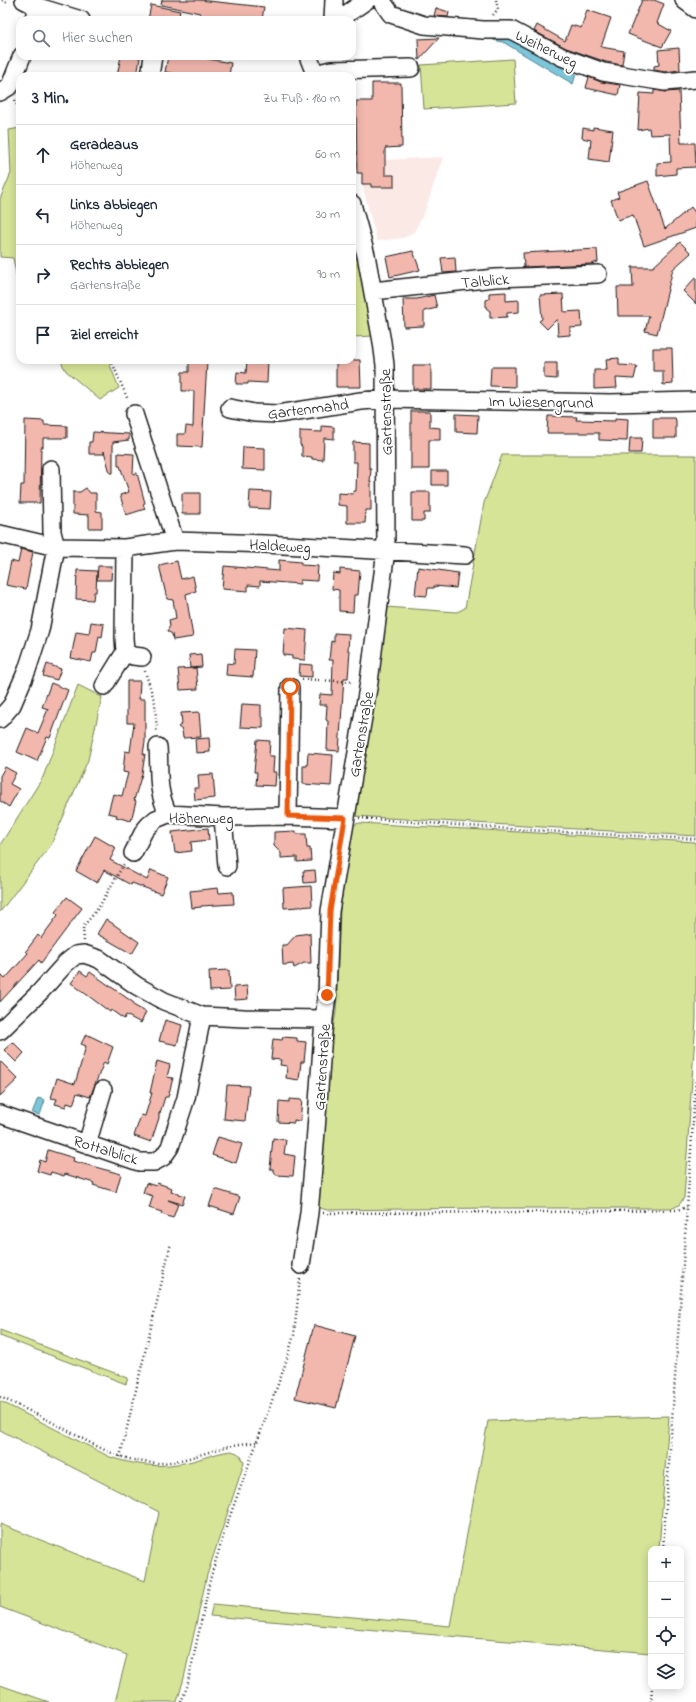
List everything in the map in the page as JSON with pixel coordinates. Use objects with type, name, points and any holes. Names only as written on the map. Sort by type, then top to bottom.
[{"type":"street","points":[[334,0],[334,16]]},
{"type":"street","points":[[344,16],[367,0]]},
{"type":"street","name":"Weiherweg","points":[[381,0],[391,14],[424,25],[483,30],[511,30],[562,57],[603,72],[665,82],[696,79]]},
{"type":"street","points":[[684,0],[696,9]]},
{"type":"street","points":[[32,6],[65,7],[76,16]]},
{"type":"street","points":[[0,92],[10,86],[20,60]]},
{"type":"street","points":[[151,72],[152,60]]},
{"type":"street","points":[[310,60],[315,72]]},
{"type":"street","points":[[325,72],[331,70],[411,68]]},
{"type":"street","name":"Gartenstraße","points":[[301,1265],[309,1213],[327,995],[330,911],[369,682],[386,550],[386,399],[382,342],[366,255],[356,219]]},
{"type":"street","name":"Talblick","points":[[373,291],[495,278],[598,274]]},
{"type":"street","name":"Im Wiesengrund","points":[[386,399],[610,402],[696,401]]},
{"type":"street","name":"Gartenmahd","points":[[230,408],[254,413],[278,414],[386,399]]},
{"type":"street","points":[[134,414],[175,541]]},
{"type":"street","points":[[0,719],[12,705],[27,670],[40,630],[56,547],[52,532],[51,469]]},
{"type":"street","name":"Haldeweg","points":[[0,534],[56,547],[125,548],[175,541],[465,555]]},
{"type":"street","points":[[104,686],[126,652],[124,638],[125,548]]},
{"type":"street","points":[[126,652],[133,656],[142,657]]},
{"type":"street","points":[[288,816],[290,687]]},
{"type":"street","points":[[158,747],[161,800],[168,814]]},
{"type":"street","name":"Höhenweg","points":[[133,853],[144,831],[149,825],[156,819],[168,814],[223,817],[288,816],[345,818]]},
{"type":"street","points":[[223,817],[227,866]]},
{"type":"street","points":[[0,1031],[40,992],[66,963],[76,955],[84,954],[99,959],[137,986],[164,1001],[202,1016],[324,1019]]},
{"type":"street","name":"Rottalblick","points":[[0,1114],[139,1162],[154,1162],[163,1157],[170,1147],[186,1098],[202,1016]]},
{"type":"street","points":[[86,1144],[103,1090]]},
{"type":"path","points":[[113,364],[134,414]]},
{"type":"path","points":[[142,657],[155,703],[158,747]]},
{"type":"path","points":[[290,687],[300,679],[369,682]]},
{"type":"path","points":[[345,818],[696,839]]},
{"type":"path","points":[[84,954],[83,927],[99,907],[128,858],[133,853]]},
{"type":"path","points":[[663,1546],[696,1079]]},
{"type":"path","points":[[309,1213],[677,1210],[687,1207]]},
{"type":"path","points":[[120,1457],[171,1243]]},
{"type":"path","points":[[181,1702],[187,1687],[211,1576],[227,1524],[284,1368],[294,1335],[301,1265]]},
{"type":"path","points":[[0,1397],[41,1416],[98,1448],[120,1457],[146,1463],[163,1463],[188,1458],[232,1445],[256,1442]]},
{"type":"path","points":[[651,1702],[652,1690]]},
{"type":"shaded area","points":[[357,155],[383,160],[443,157],[425,211],[414,232],[404,238],[377,241],[362,184],[362,173],[357,173]]},
{"type":"green space","points":[[513,59],[516,103],[424,109],[421,65]]},
{"type":"green space","points":[[16,129],[16,274],[13,258],[0,257],[0,199],[11,173],[9,130]]},
{"type":"green space","points":[[359,258],[375,336],[356,337],[356,259]]},
{"type":"green space","points":[[62,364],[110,364],[119,388],[100,400],[66,371]]},
{"type":"green space","points":[[502,455],[696,455],[696,836],[354,816],[385,607],[457,612],[465,608],[484,503]]},
{"type":"green space","points":[[78,685],[102,697],[88,760],[51,845],[0,912],[0,845],[43,777]]},
{"type":"green space","points":[[360,823],[695,842],[696,1020],[684,1198],[679,1205],[673,1208],[327,1210],[317,1207],[332,1033],[336,1012],[340,910],[352,825]]},
{"type":"green space","points":[[0,1330],[128,1378],[126,1384],[0,1336]]},
{"type":"green space","points":[[0,1401],[110,1457],[126,1462],[160,1466],[184,1463],[231,1451],[238,1454],[242,1458],[244,1463],[207,1575],[184,1678],[177,1702],[115,1702],[127,1655],[0,1607],[0,1524],[145,1581],[159,1512],[0,1430]]},
{"type":"green space","points":[[669,1416],[659,1546],[648,1546],[648,1653],[210,1616],[213,1604],[450,1626],[488,1421]]},
{"type":"green space","points":[[0,1685],[49,1702],[0,1702]]},
{"type":"water","points":[[494,35],[509,36],[576,74],[573,84],[503,42],[493,40]]},
{"type":"water","points":[[38,1098],[45,1100],[40,1115],[32,1113]]},
{"type":"building","points":[[162,0],[199,0],[264,7],[263,16],[200,16],[200,13],[161,5]]},
{"type":"building","points":[[642,0],[654,0],[664,4],[657,23],[671,31],[662,47],[628,34]]},
{"type":"building","points":[[151,5],[180,11],[179,16],[149,16]]},
{"type":"building","points":[[436,8],[449,12],[448,17],[434,16]]},
{"type":"building","points":[[587,10],[611,18],[601,47],[624,51],[622,65],[606,62],[566,48],[534,31],[537,25],[565,41],[571,25],[581,28]]},
{"type":"building","points":[[439,38],[419,60],[418,39]]},
{"type":"building","points":[[679,48],[680,70],[665,72],[654,70],[654,66],[659,65],[658,50]]},
{"type":"building","points":[[120,60],[140,60],[138,72],[118,72]]},
{"type":"building","points":[[167,60],[214,60],[231,63],[230,72],[165,72]]},
{"type":"building","points":[[589,77],[601,82],[620,85],[618,95],[586,88]]},
{"type":"building","points":[[372,83],[401,83],[402,147],[385,148],[385,175],[394,175],[394,187],[371,187],[371,184],[362,184],[362,173],[357,173],[356,101],[372,101]]},
{"type":"building","points":[[654,90],[666,92],[679,91],[681,143],[695,143],[696,167],[676,168],[676,174],[657,176],[657,163],[671,162],[670,134],[650,135],[649,128],[638,130],[640,93],[654,94]]},
{"type":"building","points":[[593,127],[613,130],[609,162],[589,159],[591,140],[582,138],[583,128],[593,130]]},
{"type":"building","points":[[648,181],[665,229],[691,207],[696,214],[696,228],[644,246],[633,215],[618,220],[611,200],[619,197],[617,192]]},
{"type":"building","points":[[680,242],[691,253],[673,269],[657,334],[645,331],[649,316],[618,316],[617,287],[633,287],[632,267],[653,267]]},
{"type":"building","points":[[597,249],[598,262],[591,264],[524,267],[523,253]]},
{"type":"building","points":[[413,251],[420,270],[390,277],[386,257]]},
{"type":"building","points":[[455,257],[456,272],[443,273],[441,258]]},
{"type":"building","points":[[696,277],[696,304],[683,291]]},
{"type":"building","points":[[506,292],[506,301],[519,300],[519,312],[507,313],[507,317],[490,318],[490,311],[486,308],[486,300],[489,299],[489,293]]},
{"type":"building","points":[[563,294],[564,312],[581,311],[582,327],[570,328],[570,335],[558,336],[557,319],[547,329],[539,321],[542,319],[540,295]]},
{"type":"building","points":[[434,295],[437,308],[424,311],[424,326],[404,327],[403,299],[417,299]]},
{"type":"building","points":[[653,348],[672,348],[673,384],[663,385],[663,371],[653,371]]},
{"type":"building","points":[[619,358],[619,365],[637,366],[634,379],[616,378],[617,388],[594,389],[594,370],[607,370],[606,359]]},
{"type":"building","points":[[356,360],[360,360],[361,387],[336,387],[336,364],[356,364]]},
{"type":"building","points":[[544,363],[557,363],[557,379],[544,378]]},
{"type":"building","points":[[189,364],[207,364],[202,447],[177,446],[177,434],[185,434],[186,426],[193,427],[194,391],[182,391],[182,372],[189,372]]},
{"type":"building","points":[[247,364],[268,364],[267,383],[248,382],[248,384],[236,384],[237,372],[246,373]]},
{"type":"building","points":[[413,365],[431,365],[431,389],[413,389]]},
{"type":"building","points":[[491,367],[515,367],[515,387],[490,386]]},
{"type":"building","points":[[411,411],[430,411],[430,427],[440,428],[440,440],[429,440],[429,469],[411,469]]},
{"type":"building","points":[[456,414],[478,415],[477,433],[456,432]]},
{"type":"building","points":[[548,416],[577,417],[576,420],[615,421],[615,418],[628,419],[627,441],[599,440],[599,433],[547,433]]},
{"type":"building","points":[[653,418],[674,418],[676,420],[676,438],[653,438]]},
{"type":"building","points":[[25,420],[44,421],[44,425],[67,426],[67,438],[43,438],[43,447],[41,447],[40,503],[20,503],[21,485],[24,485]]},
{"type":"building","points":[[322,426],[334,427],[334,439],[324,438],[323,460],[302,456],[300,431],[322,432]]},
{"type":"building","points":[[93,432],[129,434],[129,440],[113,442],[113,473],[110,473],[104,451],[104,454],[89,454],[89,442],[92,442]]},
{"type":"building","points":[[630,438],[642,438],[641,453],[629,453]]},
{"type":"building","points":[[353,442],[369,443],[369,468],[371,468],[371,510],[366,510],[365,523],[347,523],[347,506],[338,505],[338,493],[353,494],[354,491],[356,491],[357,462],[353,462]]},
{"type":"building","points":[[243,447],[265,448],[265,470],[242,469]]},
{"type":"building","points":[[118,453],[134,454],[133,474],[137,473],[145,503],[143,504],[145,509],[126,515],[120,495],[129,492],[120,466],[118,466]]},
{"type":"building","points":[[432,471],[447,471],[447,485],[432,485]]},
{"type":"building","points":[[86,488],[90,493],[96,493],[96,511],[102,512],[102,528],[89,528],[89,515],[73,514],[73,492],[80,492]]},
{"type":"building","points":[[250,491],[271,492],[270,509],[249,508]]},
{"type":"building","points":[[412,492],[430,492],[430,513],[424,513],[424,521],[412,521]]},
{"type":"building","points":[[182,493],[200,493],[200,514],[182,514]]},
{"type":"building","points":[[21,549],[33,552],[26,589],[6,585],[11,561],[18,563]]},
{"type":"building","points":[[279,560],[301,562],[301,565],[318,566],[317,581],[300,580],[300,584],[260,581],[260,586],[248,585],[248,591],[222,589],[224,566],[279,571]]},
{"type":"building","points":[[177,561],[181,579],[193,576],[196,591],[186,594],[193,637],[173,640],[172,634],[167,631],[170,626],[169,620],[176,618],[173,600],[167,599],[159,565]]},
{"type":"building","points":[[98,566],[112,566],[111,580],[97,580]]},
{"type":"building","points":[[418,567],[458,573],[456,588],[434,586],[434,588],[428,588],[427,596],[415,595]]},
{"type":"building","points":[[340,569],[360,571],[358,595],[354,595],[353,612],[339,611],[339,590],[332,589],[333,573],[340,574]]},
{"type":"building","points":[[77,570],[97,571],[96,592],[94,592],[93,600],[76,599]]},
{"type":"building","points":[[91,622],[104,624],[102,637],[99,636],[96,653],[93,653],[91,662],[71,658],[76,632],[89,634]]},
{"type":"building","points":[[285,628],[307,630],[305,660],[292,659],[292,656],[283,655]]},
{"type":"building","points":[[334,633],[349,634],[348,651],[350,651],[348,678],[344,678],[339,751],[327,750],[327,705],[319,705],[320,694],[332,695],[333,660],[329,660],[331,641],[334,642]]},
{"type":"building","points":[[235,649],[255,650],[253,677],[226,675],[227,663],[234,664]]},
{"type":"building","points":[[201,654],[202,667],[190,668],[189,655]]},
{"type":"building","points":[[47,664],[61,669],[57,680],[43,676]]},
{"type":"building","points":[[300,664],[312,665],[312,677],[299,676]]},
{"type":"building","points":[[196,668],[198,689],[180,690],[178,669]]},
{"type":"building","points":[[127,681],[140,681],[139,699],[145,699],[145,742],[143,754],[145,754],[142,774],[134,800],[136,801],[131,821],[108,813],[113,794],[122,796],[128,773],[123,772],[125,751],[130,752],[134,723],[127,723]]},
{"type":"building","points":[[51,683],[68,690],[50,738],[47,737],[37,761],[17,752],[27,728],[38,733],[48,709],[42,707]]},
{"type":"building","points":[[242,704],[261,705],[263,728],[240,727]]},
{"type":"building","points":[[199,712],[201,737],[183,738],[182,730],[178,727],[182,724],[181,713]]},
{"type":"building","points":[[209,738],[210,752],[196,753],[195,739]]},
{"type":"building","points":[[257,740],[270,741],[269,756],[274,756],[273,772],[276,772],[275,786],[256,785],[257,772],[254,772]]},
{"type":"building","points":[[308,753],[333,755],[331,786],[303,784],[303,766],[307,766]]},
{"type":"building","points":[[5,767],[16,773],[10,784],[19,789],[9,807],[0,801],[0,776]]},
{"type":"building","points":[[213,774],[215,798],[195,800],[194,788],[199,788],[198,775]]},
{"type":"building","points":[[208,828],[209,840],[191,842],[192,851],[175,853],[172,832]]},
{"type":"building","points":[[296,831],[297,834],[306,834],[307,848],[310,848],[311,861],[297,862],[297,857],[281,858],[281,853],[274,846],[274,832]]},
{"type":"building","points":[[95,836],[116,848],[110,860],[147,880],[151,870],[168,877],[161,894],[132,883],[131,885],[104,870],[97,883],[76,871]]},
{"type":"building","points":[[315,870],[316,882],[304,883],[303,871]]},
{"type":"building","points":[[311,886],[312,906],[284,908],[283,888]]},
{"type":"building","points":[[218,888],[219,893],[233,892],[234,904],[192,908],[190,891]]},
{"type":"building","points":[[67,897],[82,908],[41,963],[39,960],[0,1002],[0,974],[5,979],[28,953],[26,951],[38,935],[41,938],[58,915],[55,912]]},
{"type":"building","points":[[106,919],[139,942],[132,954],[97,934]]},
{"type":"building","points":[[310,933],[311,963],[304,963],[294,968],[293,964],[283,965],[282,945],[287,945],[296,935]]},
{"type":"building","points":[[229,970],[230,990],[210,991],[209,971]]},
{"type":"building","points":[[80,971],[87,976],[90,972],[134,1003],[133,1005],[146,1012],[141,1023],[126,1015],[124,1019],[111,1010],[110,1012],[71,983]]},
{"type":"building","points":[[247,986],[248,999],[235,1000],[234,987]]},
{"type":"building","points":[[165,1020],[182,1025],[177,1045],[159,1041]]},
{"type":"building","points":[[86,1034],[113,1047],[107,1064],[104,1062],[90,1097],[77,1093],[73,1105],[67,1103],[66,1107],[55,1104],[57,1099],[51,1098],[57,1078],[75,1084],[86,1046],[81,1044]]},
{"type":"building","points":[[283,1037],[297,1038],[297,1041],[306,1042],[304,1062],[301,1062],[299,1080],[286,1078],[287,1066],[280,1065],[281,1060],[271,1059],[273,1039],[282,1040]]},
{"type":"building","points":[[13,1042],[24,1053],[16,1062],[4,1050]]},
{"type":"building","points":[[0,1061],[18,1079],[0,1096]]},
{"type":"building","points":[[157,1061],[170,1065],[167,1077],[173,1078],[168,1097],[165,1097],[159,1113],[159,1118],[151,1142],[134,1136],[141,1115],[145,1116],[152,1093],[150,1093]]},
{"type":"building","points":[[227,1085],[249,1086],[245,1121],[224,1119]]},
{"type":"building","points":[[289,1099],[302,1100],[300,1121],[294,1120],[294,1123],[278,1122],[279,1101],[289,1102]]},
{"type":"building","points":[[218,1137],[242,1144],[236,1163],[212,1155]]},
{"type":"building","points":[[273,1138],[286,1140],[284,1154],[295,1156],[293,1176],[276,1175],[273,1169],[270,1169]]},
{"type":"building","points":[[48,1150],[74,1158],[73,1161],[121,1174],[116,1192],[65,1174],[64,1176],[51,1172],[50,1175],[37,1171],[40,1160],[45,1162]]},
{"type":"building","points":[[146,1183],[156,1186],[157,1183],[172,1188],[171,1191],[185,1196],[182,1204],[168,1200],[178,1204],[173,1218],[161,1214],[162,1212],[149,1208],[153,1196],[143,1193]]},
{"type":"building","points":[[215,1189],[240,1197],[234,1214],[209,1206]]},
{"type":"building","points":[[314,1325],[355,1336],[336,1408],[295,1398]]},
{"type":"route","points":[[290,687],[288,816],[345,818],[330,911],[327,995]]}]
